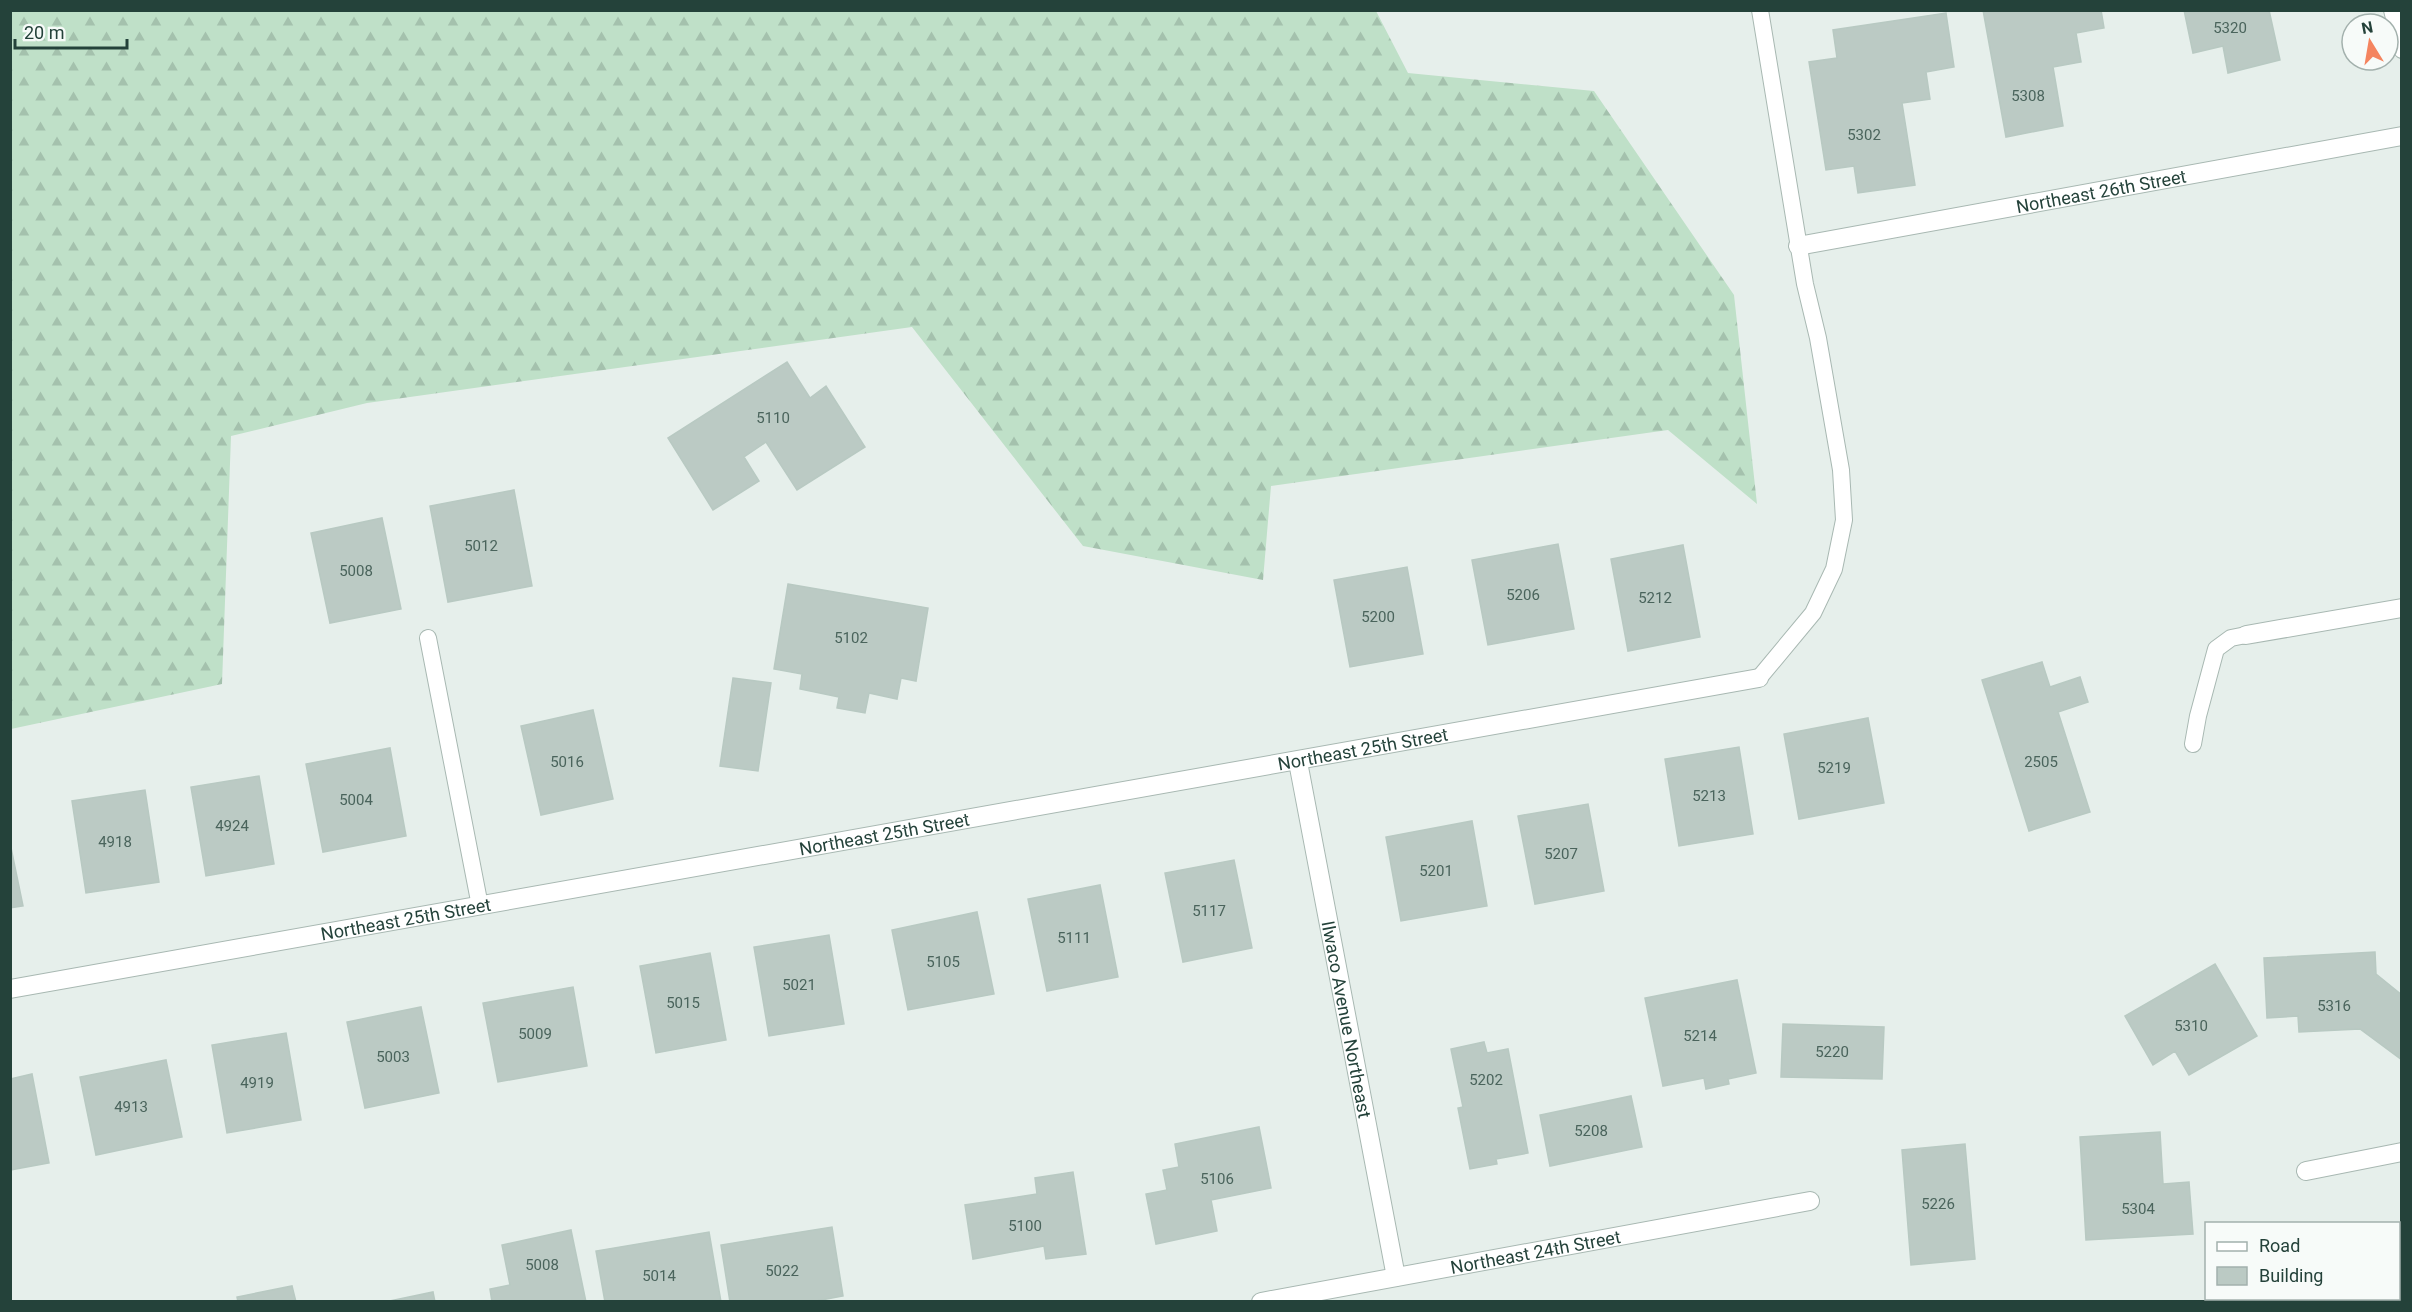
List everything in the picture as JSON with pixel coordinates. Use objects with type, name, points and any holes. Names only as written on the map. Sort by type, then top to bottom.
[{"type":"street","name":"Northeast 26th Street","points":[[1798,246],[2402,136]]},
{"type":"street","points":[[2246,634],[2402,608]]},
{"type":"street","name":"Northeast 25th Street","points":[[10,989],[1298,762],[1759,678]]},
{"type":"street","name":"Ilwaco Avenue Northeast","points":[[1298,762],[1396,1277]]},
{"type":"street","points":[[2306,1171],[2402,1152]]},
{"type":"street","name":"Northeast 24th Street","points":[[1261,1302],[1809,1201]]},
{"type":"lane","points":[[1759,678],[1813,613],[1834,569],[1844,520],[1841,470],[1818,338],[1798,246],[1760,10]]},
{"type":"lane","points":[[2392,10],[2402,50]]},
{"type":"lane","points":[[2193,744],[2216,649],[2230,638],[2246,634]]},
{"type":"lane","points":[[428,638],[480,906]]},
{"type":"green space","points":[[10,11],[1376,11],[1408,73],[1594,91],[1734,295],[1757,504],[1668,430],[1271,486],[1263,580],[1083,546],[912,327],[367,403],[231,436],[222,684],[11,729]]},
{"type":"building","points":[[1983,10],[2101,10],[2104,28],[2076,33],[2081,62],[2053,67],[2063,126],[2006,137]]},
{"type":"building","points":[[2184,10],[2269,10],[2280,60],[2228,73],[2223,46],[2193,53]]},
{"type":"building","points":[[1946,13],[1954,67],[1926,72],[1930,99],[1902,103],[1915,185],[1858,193],[1854,166],[1826,170],[1809,62],[1837,58],[1833,30]]},
{"type":"building","points":[[787,362],[810,398],[826,386],[865,447],[797,490],[766,442],[744,457],[759,481],[713,510],[668,438]]},
{"type":"building","points":[[514,490],[532,586],[448,602],[430,506]]},
{"type":"building","points":[[382,518],[401,609],[330,623],[311,533]]},
{"type":"building","points":[[1558,544],[1574,629],[1488,645],[1472,560]]},
{"type":"building","points":[[1683,545],[1700,637],[1628,651],[1611,559]]},
{"type":"building","points":[[1407,567],[1423,654],[1350,667],[1334,580]]},
{"type":"building","points":[[788,584],[928,608],[916,681],[901,678],[897,699],[869,693],[865,713],[837,708],[839,697],[800,689],[802,674],[774,669]]},
{"type":"building","points":[[2042,662],[2050,687],[2080,677],[2088,702],[2058,712],[2090,812],[2029,831],[1982,680]]},
{"type":"building","points":[[733,678],[771,683],[758,771],[720,766]]},
{"type":"building","points":[[593,710],[613,799],[541,815],[521,726]]},
{"type":"building","points":[[1868,718],[1884,803],[1799,819],[1784,734]]},
{"type":"building","points":[[1739,747],[1753,834],[1679,846],[1665,759]]},
{"type":"building","points":[[390,748],[406,836],[323,852],[306,764]]},
{"type":"building","points":[[259,776],[274,864],[206,876],[191,787]]},
{"type":"building","points":[[145,790],[159,882],[86,893],[72,801]]},
{"type":"building","points":[[1588,804],[1604,891],[1535,904],[1518,816]]},
{"type":"building","points":[[1472,821],[1487,906],[1401,921],[1386,837]]},
{"type":"building","points":[[10,843],[23,906],[10,908]]},
{"type":"building","points":[[1234,860],[1252,948],[1183,962],[1165,873]]},
{"type":"building","points":[[1100,885],[1118,977],[1047,991],[1028,899]]},
{"type":"building","points":[[977,912],[994,994],[908,1010],[892,930]]},
{"type":"building","points":[[829,935],[844,1024],[769,1036],[754,947]]},
{"type":"building","points":[[2375,952],[2376,974],[2402,995],[2402,1060],[2360,1029],[2299,1032],[2298,1016],[2267,1018],[2264,958]]},
{"type":"building","points":[[710,953],[726,1040],[656,1053],[640,966]]},
{"type":"building","points":[[2215,964],[2257,1036],[2189,1075],[2175,1051],[2153,1065],[2125,1016]]},
{"type":"building","points":[[1737,980],[1756,1073],[1728,1079],[1729,1084],[1706,1089],[1704,1078],[1663,1086],[1645,998]]},
{"type":"building","points":[[573,987],[587,1066],[498,1082],[483,1003]]},
{"type":"building","points":[[421,1007],[439,1093],[365,1108],[347,1022]]},
{"type":"building","points":[[1783,1024],[1884,1027],[1882,1079],[1781,1077]]},
{"type":"building","points":[[286,1033],[301,1120],[227,1133],[212,1045]]},
{"type":"building","points":[[1484,1042],[1487,1053],[1508,1049],[1528,1153],[1496,1159],[1497,1164],[1470,1169],[1458,1108],[1463,1107],[1451,1049]]},
{"type":"building","points":[[166,1060],[182,1137],[96,1155],[80,1077]]},
{"type":"building","points":[[32,1074],[49,1163],[10,1170],[10,1079]]},
{"type":"building","points":[[1631,1096],[1642,1147],[1550,1166],[1540,1115]]},
{"type":"building","points":[[1259,1127],[1271,1188],[1211,1200],[1217,1231],[1156,1244],[1146,1194],[1167,1190],[1163,1170],[1179,1167],[1175,1144]]},
{"type":"building","points":[[2160,1132],[2163,1184],[2189,1182],[2193,1234],[2086,1240],[2080,1137]]},
{"type":"building","points":[[1965,1144],[1975,1259],[1911,1265],[1902,1150]]},
{"type":"building","points":[[1073,1172],[1086,1254],[1046,1259],[1044,1246],[973,1259],[965,1205],[1037,1194],[1035,1178]]},
{"type":"building","points":[[832,1227],[843,1296],[811,1302],[730,1302],[721,1245]]},
{"type":"building","points":[[571,1230],[586,1302],[492,1302],[490,1289],[510,1285],[502,1245]]},
{"type":"building","points":[[709,1232],[721,1302],[605,1302],[596,1251]]},
{"type":"building","points":[[2400,1264],[2402,1264],[2402,1302],[2355,1302],[2355,1300],[2400,1300]]},
{"type":"building","points":[[292,1286],[296,1302],[238,1302],[237,1297]]},
{"type":"building","points":[[433,1292],[435,1302],[385,1302]]}]
